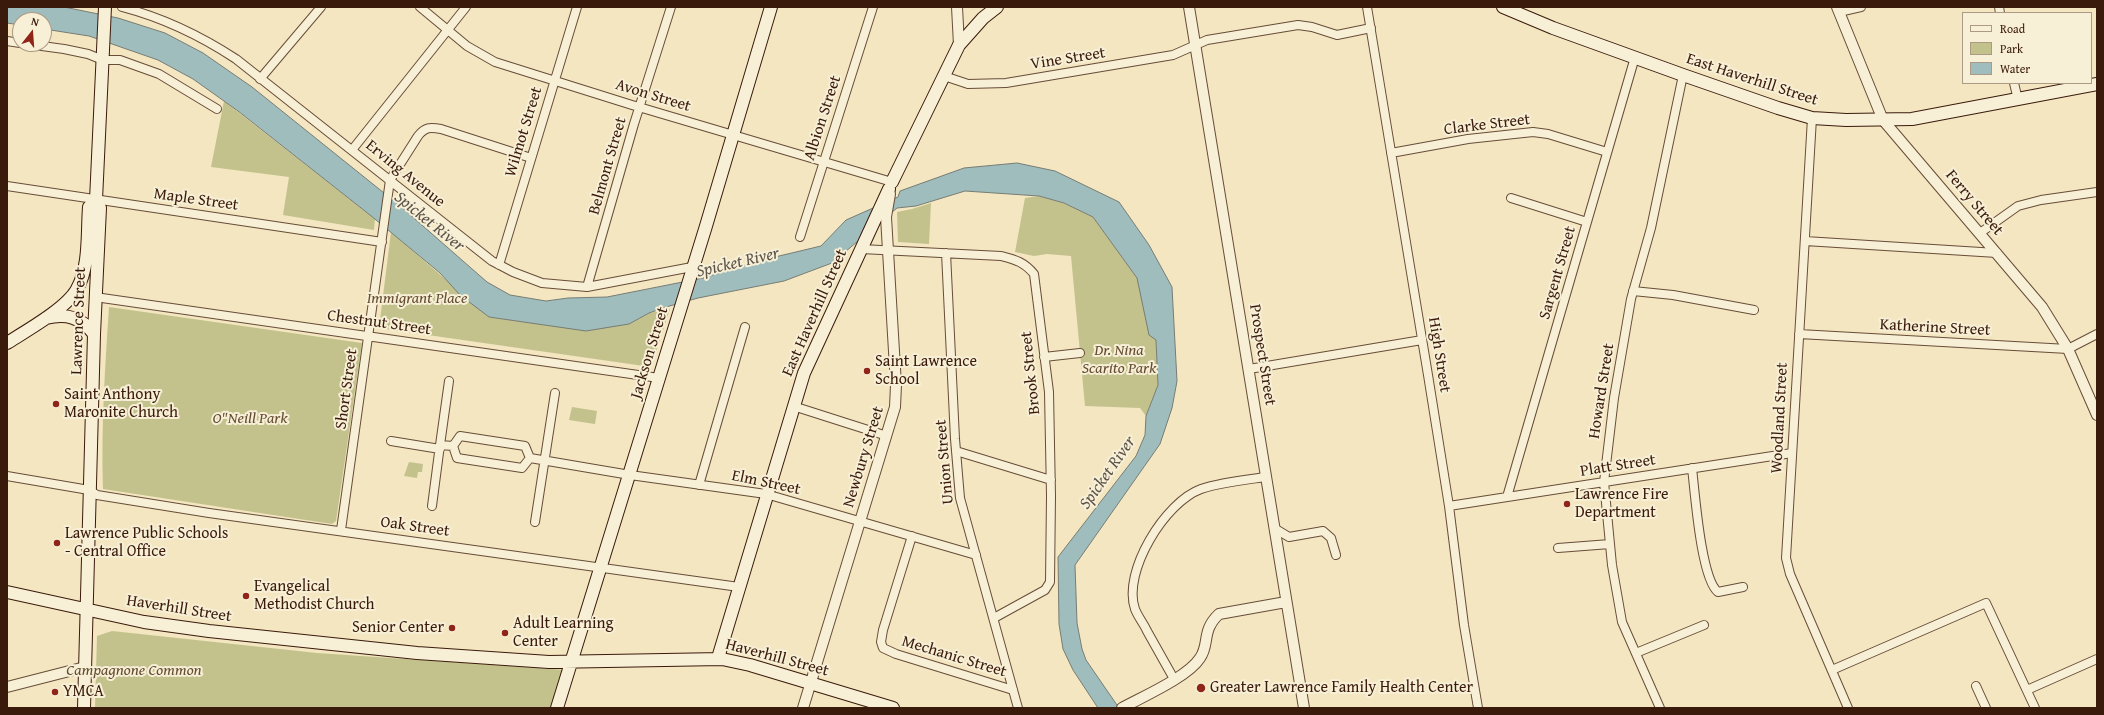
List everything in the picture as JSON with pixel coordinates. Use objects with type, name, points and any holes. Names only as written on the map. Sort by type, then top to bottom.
[{"type":"main road","name":"Jackson Street","points":[[561,707],[572,662],[771,7]]},
{"type":"main road","name":"East Haverhill Street","points":[[718,658],[766,494],[809,361],[959,44],[983,18],[997,7]]},
{"type":"main road","name":"East Haverhill Street","points":[[1503,7],[1553,28],[1683,75],[1778,108],[1812,118],[1883,120],[1929,117],[2097,84]]},
{"type":"main road","name":"Lawrence Street","points":[[84,708],[95,297],[100,208],[96,200],[105,9]]},
{"type":"main road","points":[[7,343],[68,301],[78,289],[85,266],[89,207],[96,200]]},
{"type":"main road","points":[[43,319],[65,315],[83,323],[94,334]]},
{"type":"main road","name":"Haverhill Street","points":[[7,592],[144,622],[216,632],[417,653],[572,662],[718,658],[750,665],[893,708]]},
{"type":"street","name":"Erving Avenue","points":[[122,7],[145,13],[176,25],[211,43],[236,59],[498,265],[542,283],[587,288],[691,270]]},
{"type":"street","points":[[260,79],[321,7]]},
{"type":"street","name":"Avon Street","points":[[420,7],[467,46],[495,62],[824,162],[891,187]]},
{"type":"street","points":[[352,150],[466,7]]},
{"type":"street","name":"Wilmot Street","points":[[498,265],[577,7]]},
{"type":"street","name":"Belmont Street","points":[[587,288],[671,7]]},
{"type":"street","name":"Albion Street","points":[[800,237],[873,7]]},
{"type":"street","points":[[957,7],[959,44]]},
{"type":"street","name":"Prospect Street","points":[[1189,7],[1304,708]]},
{"type":"street","name":"High Street","points":[[1367,7],[1422,340],[1448,506],[1464,625],[1478,708]]},
{"type":"street","points":[[1838,9],[1861,7]]},
{"type":"street","name":"Ferry Street","points":[[1838,9],[1883,120],[2042,307],[2068,349],[2097,415]]},
{"type":"street","name":"Vine Street","points":[[944,76],[968,84],[1000,83],[1173,55],[1195,47],[1207,40],[1298,25],[1312,26],[1337,35],[1371,28]]},
{"type":"street","points":[[52,47],[88,54],[103,60],[120,60],[159,74],[216,110]]},
{"type":"street","name":"Sargent Street","points":[[1507,497],[1635,57]]},
{"type":"street","name":"Howard Street","points":[[1660,708],[1622,622],[1610,544],[1604,482],[1614,398],[1633,291],[1651,228],[1683,75]]},
{"type":"street","points":[[2014,84],[2018,100]]},
{"type":"street","name":"Woodland Street","points":[[1812,118],[1786,550],[1788,566],[1848,708]]},
{"type":"street","points":[[390,180],[418,136],[423,130],[430,127],[441,129],[531,158]]},
{"type":"street","name":"Clarke Street","points":[[1391,153],[1468,139],[1534,132],[1548,134],[1607,152]]},
{"type":"street","name":"Short Street","points":[[341,530],[390,180]]},
{"type":"street","name":"Maple Street","points":[[7,186],[382,242]]},
{"type":"street","name":"Newbury Street","points":[[803,708],[895,407],[896,385],[889,247],[886,217],[891,187]]},
{"type":"street","points":[[1980,233],[2018,206],[2040,200],[2097,192]]},
{"type":"street","points":[[1512,198],[1587,222]]},
{"type":"street","points":[[1805,240],[1997,253]]},
{"type":"street","name":"Brook Street","points":[[863,246],[1001,256],[1019,260],[1027,265],[1034,274],[1049,392],[1051,480],[1050,582],[1045,590],[994,618]]},
{"type":"street","name":"Union Street","points":[[946,253],[956,451],[960,498],[1018,708]]},
{"type":"street","points":[[1633,291],[1673,295],[1754,310]]},
{"type":"street","name":"Chestnut Street","points":[[95,297],[369,335],[659,378]]},
{"type":"street","points":[[699,485],[745,327]]},
{"type":"street","name":"Katherine Street","points":[[1799,334],[2068,349]]},
{"type":"street","points":[[2068,349],[2097,334]]},
{"type":"street","points":[[1249,369],[1422,340]]},
{"type":"street","points":[[1044,357],[1080,353]]},
{"type":"street","points":[[432,506],[449,381]]},
{"type":"street","points":[[535,522],[555,393]]},
{"type":"street","points":[[794,406],[887,436]]},
{"type":"street","points":[[460,436],[525,446],[530,458],[522,468],[457,458],[453,446],[460,436]]},
{"type":"street","points":[[390,441],[440,447],[453,446]]},
{"type":"street","points":[[956,451],[1051,480]]},
{"type":"street","name":"Platt Street","points":[[1448,506],[1792,453]]},
{"type":"street","name":"Elm Street","points":[[530,458],[630,475],[766,494],[976,555]]},
{"type":"street","points":[[1692,468],[1703,551],[1709,579],[1713,588],[1718,592],[1743,587]]},
{"type":"street","name":"Oak Street","points":[[7,476],[89,490],[97,495],[209,513],[341,530],[739,587]]},
{"type":"street","points":[[1174,679],[1135,609],[1132,591],[1142,555],[1162,522],[1180,501],[1200,489],[1223,482],[1266,477]]},
{"type":"street","points":[[1274,528],[1289,537],[1323,531],[1331,538],[1336,555]]},
{"type":"street","name":"Mechanic Street","points":[[912,536],[883,630],[883,648],[896,654],[1013,690]]},
{"type":"street","points":[[1558,548],[1610,544]]},
{"type":"street","points":[[1123,707],[1190,669],[1201,658],[1207,632],[1213,619],[1219,614],[1286,602]]},
{"type":"street","points":[[1832,670],[1986,602],[2035,708]]},
{"type":"street","points":[[1636,653],[1704,625]]},
{"type":"street","points":[[2027,690],[2097,659]]},
{"type":"street","points":[[7,687],[85,667]]},
{"type":"street","points":[[1976,686],[1986,708]]},
{"type":"green space","points":[[224,101],[375,219],[374,230],[283,215],[289,177],[211,167]]},
{"type":"green space","name":"Dr. Nina Scarito Park","points":[[1039,196],[1064,203],[1093,217],[1137,278],[1156,340],[1158,385],[1146,416],[1140,408],[1085,406],[1071,256],[1047,254],[1034,256],[1015,252],[1025,198]]},
{"type":"green space","points":[[931,203],[929,244],[898,242],[897,212]]},
{"type":"green space","name":"Immigrant Place","points":[[391,232],[489,317],[564,327],[629,324],[649,313],[670,309],[651,367],[379,328]]},
{"type":"green space","name":"O\"Neill Park","points":[[109,307],[362,343],[336,521],[332,524],[103,489],[103,421]]},
{"type":"green space","points":[[572,407],[597,411],[595,424],[569,420]]},
{"type":"green space","points":[[409,462],[423,464],[422,472],[418,472],[417,478],[404,476]]},
{"type":"green space","name":"Campagnone Common","points":[[112,631],[317,653],[567,670],[554,708],[95,708],[97,636]]},
{"type":"water","points":[[7,7],[64,7],[118,18],[165,33],[203,53],[252,87],[399,205],[487,282],[510,295],[546,301],[568,298],[607,297],[703,278],[754,262],[821,246],[846,220],[898,197],[900,191],[964,168],[1017,163],[1055,171],[1119,202],[1149,245],[1172,287],[1177,381],[1172,408],[1160,444],[1075,565],[1077,623],[1082,649],[1086,660],[1119,708],[1098,708],[1073,670],[1063,649],[1059,624],[1058,557],[1136,456],[1145,435],[1146,416],[1158,385],[1156,340],[1149,335],[1137,278],[1093,217],[1064,203],[1039,196],[965,191],[916,206],[897,208],[832,263],[784,281],[698,298],[666,307],[649,313],[629,324],[586,331],[489,317],[460,295],[440,273],[370,215],[238,111],[193,79],[158,60],[89,36],[52,30],[52,12],[12,12],[12,24],[7,23]]},
{"type":"place","name":"Saint Lawrence School","points":[[867,371]]},
{"type":"place","name":"Saint Anthony Maronite Church","points":[[56,404]]},
{"type":"place","name":"Lawrence Fire Department","points":[[1567,504]]},
{"type":"place","name":"Lawrence Public Schools - Central Office","points":[[57,543]]},
{"type":"place","name":"Evangelical Methodist Church","points":[[246,596]]},
{"type":"place","name":"Senior Center","points":[[452,628]]},
{"type":"place","name":"Adult Learning Center","points":[[505,633]]},
{"type":"place","name":"Greater Lawrence Family Health Center","points":[[1201,688]]},
{"type":"place","name":"YMCA","points":[[55,692]]},
{"type":"water label","name":"Spicket River","points":[[429,222]]},
{"type":"water label","name":"Spicket River","points":[[738,263]]},
{"type":"water label","name":"Spicket River","points":[[1108,473]]}]
